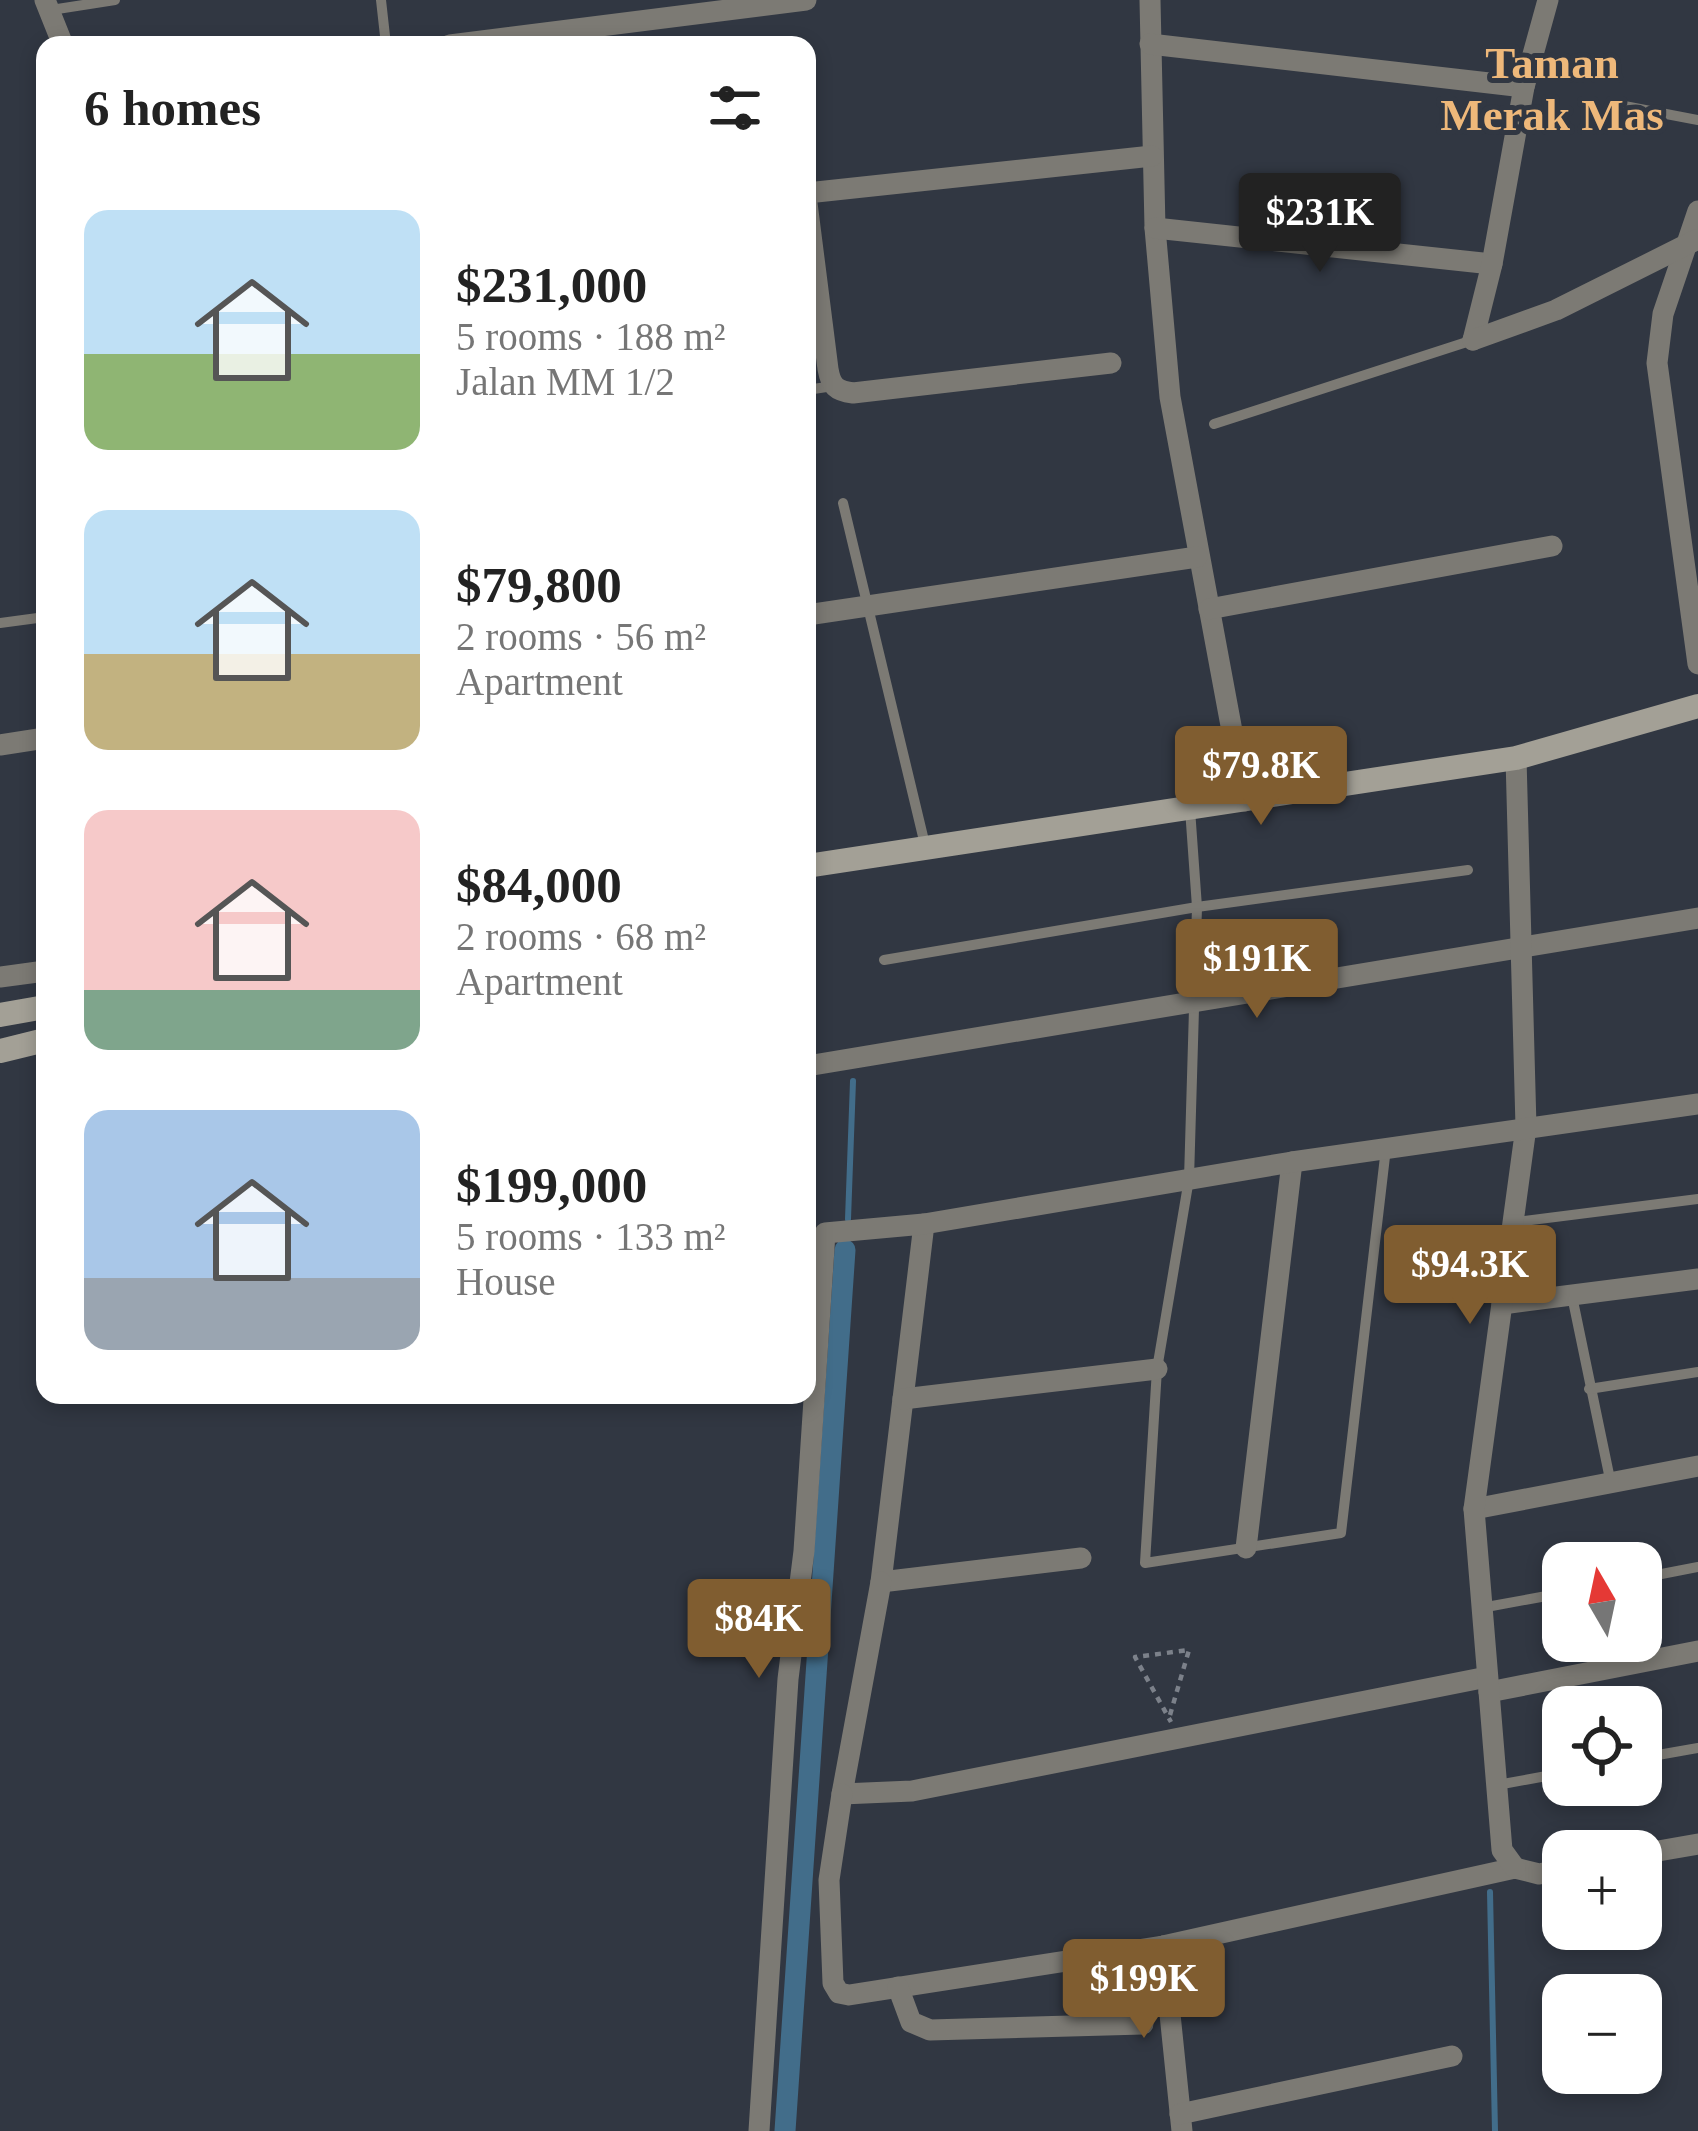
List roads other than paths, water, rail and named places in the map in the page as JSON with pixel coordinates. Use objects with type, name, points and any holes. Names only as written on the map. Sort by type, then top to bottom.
[{"type":"street","points":[[521,36],[806,0]]},
{"type":"street","points":[[1150,0],[1155,229],[1170,397],[1245,801]]},
{"type":"street","points":[[1473,340],[1492,264],[1524,87],[1548,0]]},
{"type":"street","points":[[46,5],[60,36]]},
{"type":"street","points":[[1150,44],[1524,87]]},
{"type":"street","points":[[816,193],[1152,156]]},
{"type":"street","points":[[1698,211],[1695,240],[1663,314],[1657,364],[1698,664]]},
{"type":"street","points":[[1155,229],[1492,264]]},
{"type":"street","points":[[1473,340],[1556,310],[1695,240]]},
{"type":"street","points":[[816,266],[833,386],[853,393],[1111,363]]},
{"type":"street","points":[[1209,609],[1552,547]]},
{"type":"street","points":[[816,613],[1197,557]]},
{"type":"street","points":[[816,865],[1516,758],[1698,706]]},
{"type":"street","points":[[0,745],[36,740]]},
{"type":"street","points":[[1515,1868],[1502,1850],[1474,1509],[1526,1127],[1516,758]]},
{"type":"street","points":[[816,1065],[1698,918]]},
{"type":"street","points":[[0,977],[36,972]]},
{"type":"street","points":[[0,1015],[36,1009]]},
{"type":"street","points":[[0,1051],[36,1042]]},
{"type":"street","points":[[816,1370],[825,1234],[923,1224],[1292,1162],[1698,1104]]},
{"type":"street","points":[[1246,1548],[1292,1162]]},
{"type":"street","points":[[923,1224],[881,1582],[829,1880],[833,1982],[839,1993],[1163,1946],[1515,1868],[1542,1873]]},
{"type":"street","points":[[1502,1304],[1698,1279]]},
{"type":"street","points":[[902,1399],[1156,1369]]},
{"type":"street","points":[[759,2131],[788,1679],[804,1551],[814,1404]]},
{"type":"street","points":[[1474,1509],[1698,1466]]},
{"type":"street","points":[[881,1582],[1081,1558]]},
{"type":"street","points":[[842,1794],[912,1791],[1488,1684],[1698,1651]]},
{"type":"street","points":[[1662,1850],[1698,1844]]},
{"type":"street","points":[[1163,1946],[1181,2122],[1453,2056]]},
{"type":"street","points":[[898,1987],[911,2022],[930,2030],[1143,2024]]},
{"type":"lane","points":[[46,5],[115,0]]},
{"type":"lane","points":[[381,0],[385,36]]},
{"type":"lane","points":[[1614,104],[1698,120]]},
{"type":"lane","points":[[1214,424],[1473,340]]},
{"type":"lane","points":[[816,389],[833,386]]},
{"type":"lane","points":[[843,503],[926,849]]},
{"type":"lane","points":[[0,623],[36,618]]},
{"type":"lane","points":[[1190,809],[1197,907],[1189,1179],[1156,1369],[1145,1563],[1341,1533],[1386,1148]]},
{"type":"lane","points":[[884,960],[1197,907],[1468,870]]},
{"type":"lane","points":[[1516,1222],[1698,1198]]},
{"type":"lane","points":[[1572,1296],[1611,1484]]},
{"type":"lane","points":[[1589,1389],[1698,1372]]},
{"type":"lane","points":[[1662,1574],[1698,1567]]},
{"type":"lane","points":[[1481,1608],[1542,1597]]},
{"type":"lane","points":[[1662,1754],[1698,1748]]},
{"type":"lane","points":[[1497,1785],[1542,1777]]},
{"type":"waterway","points":[[848,1219],[853,1081]]},
{"type":"waterway","points":[[785,2131],[845,1250]]},
{"type":"waterway","points":[[1490,1892],[1495,2131]]},
{"type":"district","name":"Taman Merak Mas","points":[[1552,88]]}]
